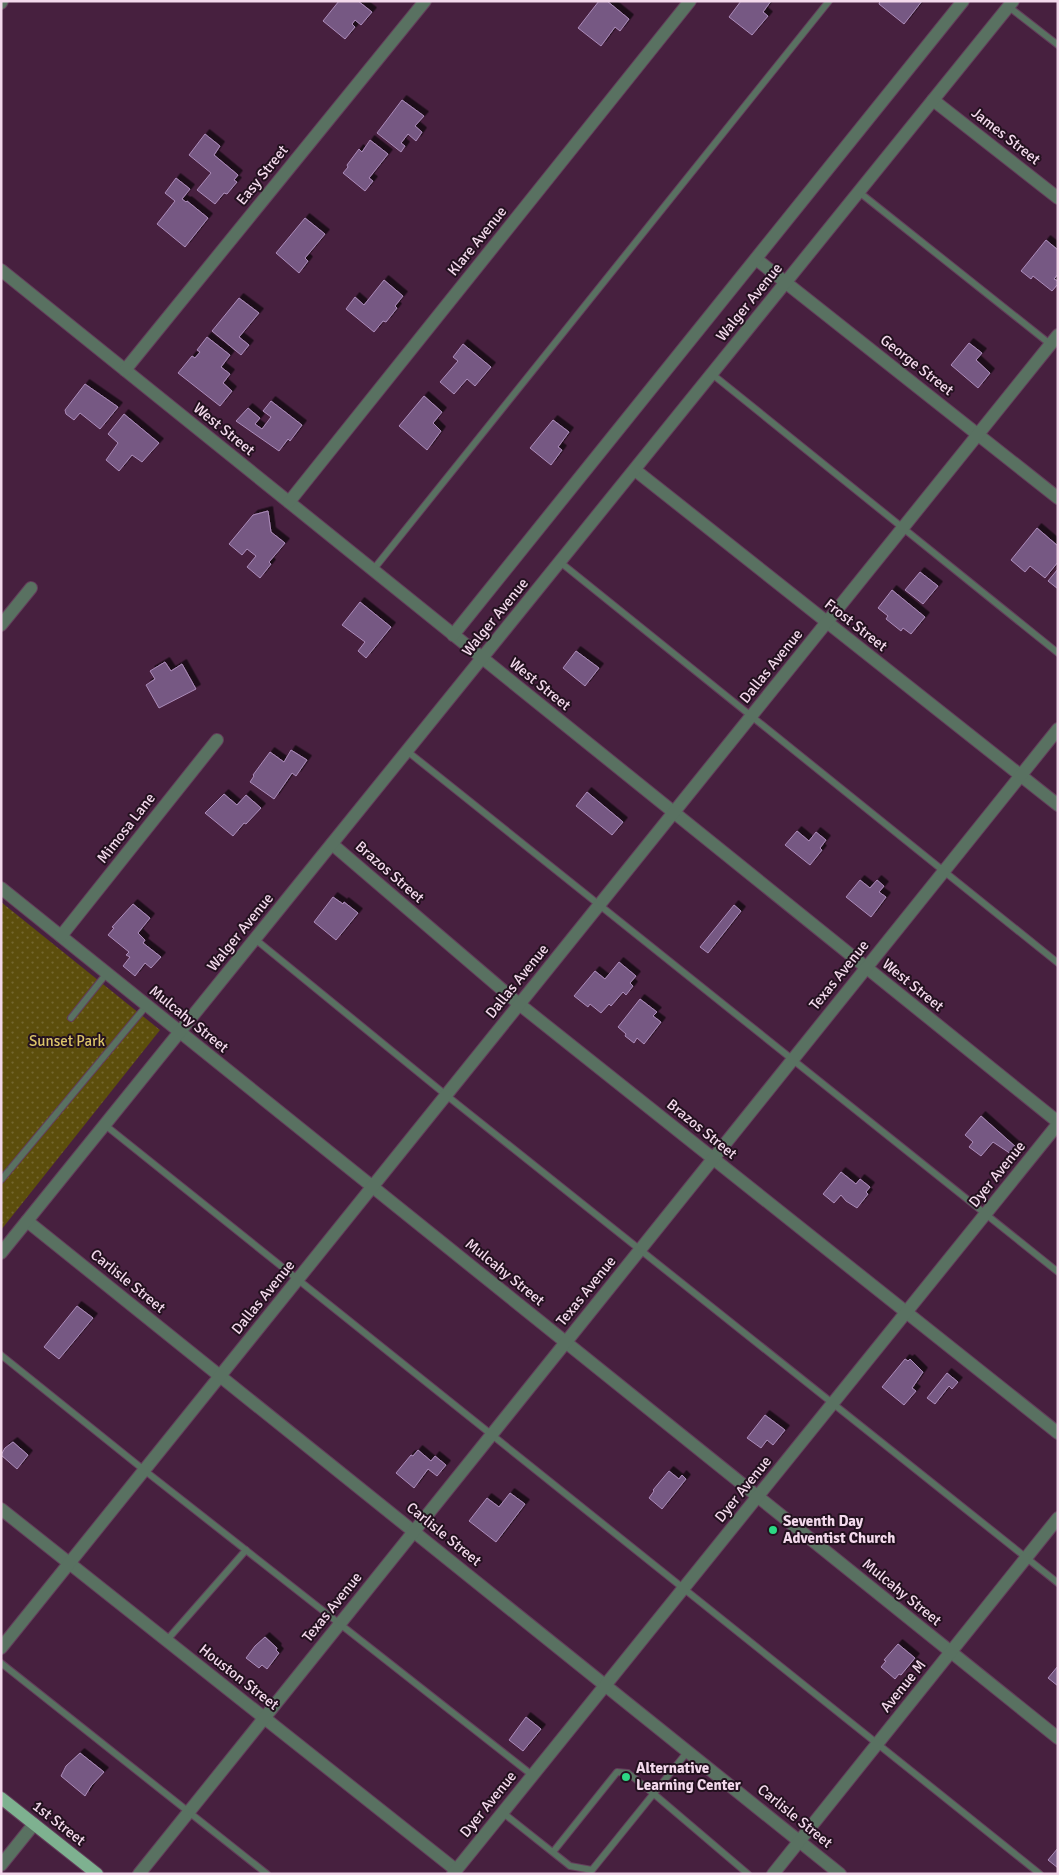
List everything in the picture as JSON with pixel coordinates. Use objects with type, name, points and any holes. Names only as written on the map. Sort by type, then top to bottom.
[{"type":"main road","name":"1st Street","points":[[1,1798],[97,1874]]},
{"type":"street","name":"Easy Street","points":[[125,370],[425,1]]},
{"type":"street","name":"Klare Avenue","points":[[288,502],[690,1]]},
{"type":"street","name":"Walger Avenue","points":[[454,635],[963,1]]},
{"type":"street","name":"Walger Avenue","points":[[1,1253],[1011,4]]},
{"type":"street","name":"James Street","points":[[933,100],[1058,198]]},
{"type":"street","name":"George Street","points":[[756,259],[1058,498]]},
{"type":"street","name":"West Street","points":[[1,270],[1058,1123]]},
{"type":"street","name":"Dallas Avenue","points":[[1,1648],[1054,339]]},
{"type":"street","name":"Frost Street","points":[[634,470],[1058,805]]},
{"type":"street","points":[[1,625],[31,588]]},
{"type":"street","name":"Texas Avenue","points":[[139,1874],[1058,729]]},
{"type":"street","name":"Mimosa Lane","points":[[61,936],[217,740]]},
{"type":"street","name":"Brazos Street","points":[[332,844],[519,1004],[1058,1433]]},
{"type":"street","name":"Mulcahy Street","points":[[1,888],[1058,1738]]},
{"type":"street","name":"Dyer Avenue","points":[[454,1872],[1058,1123]]},
{"type":"street","name":"Carlisle Street","points":[[27,1220],[840,1874]]},
{"type":"street","name":"Houston Street","points":[[1,1509],[167,1640],[454,1872]]},
{"type":"street","name":"Avenue M","points":[[772,1874],[1058,1518]]},
{"type":"street","points":[[1,1865],[34,1824]]},
{"type":"lane","points":[[373,570],[829,1]]},
{"type":"lane","points":[[1011,4],[1058,45]]},
{"type":"lane","points":[[859,192],[1054,339]]},
{"type":"lane","points":[[712,374],[1058,653]]},
{"type":"lane","points":[[560,562],[1058,963]]},
{"type":"lane","points":[[407,750],[1058,1272]]},
{"type":"lane","points":[[255,939],[446,1095],[1058,1583]]},
{"type":"lane","points":[[70,1018],[107,973]]},
{"type":"lane","points":[[1,1180],[147,1005]]},
{"type":"lane","points":[[105,1125],[1040,1874]]},
{"type":"lane","points":[[1,1355],[532,1775]]},
{"type":"lane","points":[[167,1640],[246,1550]]},
{"type":"lane","points":[[1,1663],[267,1874]]},
{"type":"lane","points":[[502,1812],[570,1866],[592,1870],[688,1751]]},
{"type":"lane","points":[[553,1852],[618,1772],[628,1774],[654,1794],[748,1874]]},
{"type":"green space","name":"Sunset Park","points":[[1,902],[160,1030],[1,1230]]},
{"type":"building","points":[[339,1],[358,1],[372,12],[361,25],[355,20],[352,24],[355,27],[345,39],[323,21]]},
{"type":"building","points":[[599,1],[607,1],[629,19],[620,31],[615,27],[601,46],[578,28]]},
{"type":"building","points":[[741,1],[771,1],[763,12],[768,16],[752,35],[729,17]]},
{"type":"building","points":[[880,1],[922,1],[904,24],[879,4]]},
{"type":"building","points":[[402,100],[424,116],[415,126],[422,132],[416,141],[408,134],[401,143],[405,146],[401,152],[377,133]]},
{"type":"building","points":[[205,134],[220,146],[214,155],[238,175],[234,180],[237,182],[215,204],[197,190],[211,173],[189,155]]},
{"type":"building","points":[[370,140],[388,154],[369,178],[373,181],[365,191],[343,173],[359,149],[362,152]]},
{"type":"building","points":[[176,178],[190,189],[182,199],[208,218],[185,247],[157,224],[175,201],[165,193]]},
{"type":"building","points":[[305,218],[325,234],[305,258],[308,261],[299,273],[276,253]]},
{"type":"building","points":[[1046,240],[1058,250],[1058,274],[1054,279],[1058,281],[1058,284],[1052,291],[1033,276],[1031,279],[1021,271]]},
{"type":"building","points":[[384,280],[403,296],[395,306],[397,308],[386,322],[383,321],[374,332],[346,309],[355,297],[364,305]]},
{"type":"building","points":[[239,298],[259,313],[239,337],[249,345],[241,355],[212,331]]},
{"type":"building","points":[[207,337],[230,355],[221,367],[230,374],[223,383],[232,391],[220,406],[178,373],[192,356],[195,358],[200,352],[197,350]]},
{"type":"building","points":[[969,343],[982,353],[976,360],[990,373],[978,388],[951,365]]},
{"type":"building","points":[[463,344],[491,367],[475,386],[467,379],[454,394],[440,382],[458,361],[453,357]]},
{"type":"building","points":[[85,384],[118,407],[100,429],[80,413],[74,420],[66,414],[65,410]]},
{"type":"building","points":[[424,396],[442,412],[433,423],[441,431],[427,450],[399,426]]},
{"type":"building","points":[[271,401],[302,425],[290,441],[288,439],[279,451],[236,421],[248,408],[260,418],[255,424],[262,429],[271,417],[263,411]]},
{"type":"building","points":[[124,414],[159,443],[142,462],[132,455],[119,471],[106,460],[118,443],[108,434]]},
{"type":"building","points":[[553,420],[569,432],[558,447],[562,450],[551,465],[530,448]]},
{"type":"building","points":[[268,511],[271,532],[285,543],[269,562],[271,564],[260,578],[247,567],[256,556],[247,549],[242,555],[229,544],[253,515]]},
{"type":"building","points":[[1037,528],[1058,546],[1058,562],[1045,578],[1030,566],[1025,572],[1011,560]]},
{"type":"building","points":[[1058,569],[1058,589],[1048,581]]},
{"type":"building","points":[[920,572],[938,586],[923,604],[905,590]]},
{"type":"building","points":[[892,590],[925,617],[911,634],[903,628],[901,631],[886,619],[888,616],[878,608]]},
{"type":"building","points":[[360,602],[391,627],[366,658],[358,651],[365,642],[342,625]]},
{"type":"building","points":[[576,651],[599,668],[585,686],[563,668]]},
{"type":"building","points":[[165,662],[171,671],[182,664],[196,689],[159,708],[146,685],[155,679],[150,671]]},
{"type":"building","points":[[291,750],[307,760],[296,776],[292,773],[274,799],[250,782],[270,752],[284,762]]},
{"type":"building","points":[[587,792],[623,822],[612,835],[576,806]]},
{"type":"building","points":[[224,794],[237,805],[246,795],[261,808],[233,836],[205,813]]},
{"type":"building","points":[[797,831],[809,841],[816,832],[826,840],[820,848],[822,850],[810,865],[785,845]]},
{"type":"building","points":[[860,880],[870,888],[877,880],[884,886],[879,892],[886,897],[871,917],[846,897]]},
{"type":"building","points":[[333,897],[343,904],[344,902],[358,913],[336,940],[314,922]]},
{"type":"building","points":[[133,904],[150,918],[138,933],[145,940],[143,943],[161,957],[151,968],[145,963],[135,976],[123,966],[130,957],[126,955],[129,952],[108,935],[114,928],[112,927]]},
{"type":"building","points":[[734,905],[741,911],[708,953],[700,947]]},
{"type":"building","points":[[619,962],[636,976],[630,983],[633,986],[626,995],[623,992],[611,1006],[609,1004],[601,1013],[590,1004],[588,1007],[574,996],[595,971],[605,979]]},
{"type":"building","points":[[640,999],[657,1012],[653,1016],[661,1022],[644,1044],[637,1038],[634,1043],[618,1027]]},
{"type":"building","points":[[981,1116],[1017,1148],[1011,1154],[993,1142],[981,1156],[969,1147],[973,1142],[965,1135]]},
{"type":"building","points":[[841,1172],[856,1184],[860,1179],[870,1187],[866,1192],[868,1194],[857,1208],[846,1201],[841,1195],[834,1203],[823,1194]]},
{"type":"building","points":[[77,1306],[93,1318],[59,1359],[44,1347]]},
{"type":"building","points":[[905,1359],[908,1361],[910,1359],[923,1372],[912,1388],[916,1391],[904,1405],[882,1387]]},
{"type":"building","points":[[947,1373],[958,1382],[952,1389],[949,1386],[935,1404],[927,1398]]},
{"type":"building","points":[[765,1415],[785,1430],[773,1445],[767,1440],[761,1448],[747,1438]]},
{"type":"building","points":[[13,1442],[28,1455],[17,1469],[1,1455],[5,1448]]},
{"type":"building","points":[[418,1450],[431,1461],[435,1456],[446,1465],[437,1476],[428,1469],[414,1488],[396,1473],[411,1455],[413,1456]]},
{"type":"building","points":[[669,1471],[679,1479],[682,1475],[686,1479],[662,1509],[649,1498],[653,1490]]},
{"type":"building","points":[[510,1493],[525,1504],[496,1542],[469,1521],[487,1498],[499,1507]]},
{"type":"building","points":[[265,1637],[277,1648],[276,1650],[279,1653],[267,1669],[262,1665],[259,1668],[246,1658]]},
{"type":"building","points":[[898,1644],[915,1658],[901,1675],[899,1674],[895,1679],[881,1667],[886,1661],[884,1660]]},
{"type":"building","points":[[1058,1666],[1058,1686],[1048,1678]]},
{"type":"building","points":[[526,1717],[541,1729],[523,1751],[509,1740]]},
{"type":"building","points":[[80,1753],[104,1772],[91,1786],[85,1796],[61,1776],[66,1766]]},
{"type":"building","points":[[1058,1848],[1058,1868],[1048,1860]]},
{"type":"place","name":"Seventh Day Adventist Church","points":[[773,1530]]},
{"type":"place","name":"Alternative Learning Center","points":[[626,1777]]}]
